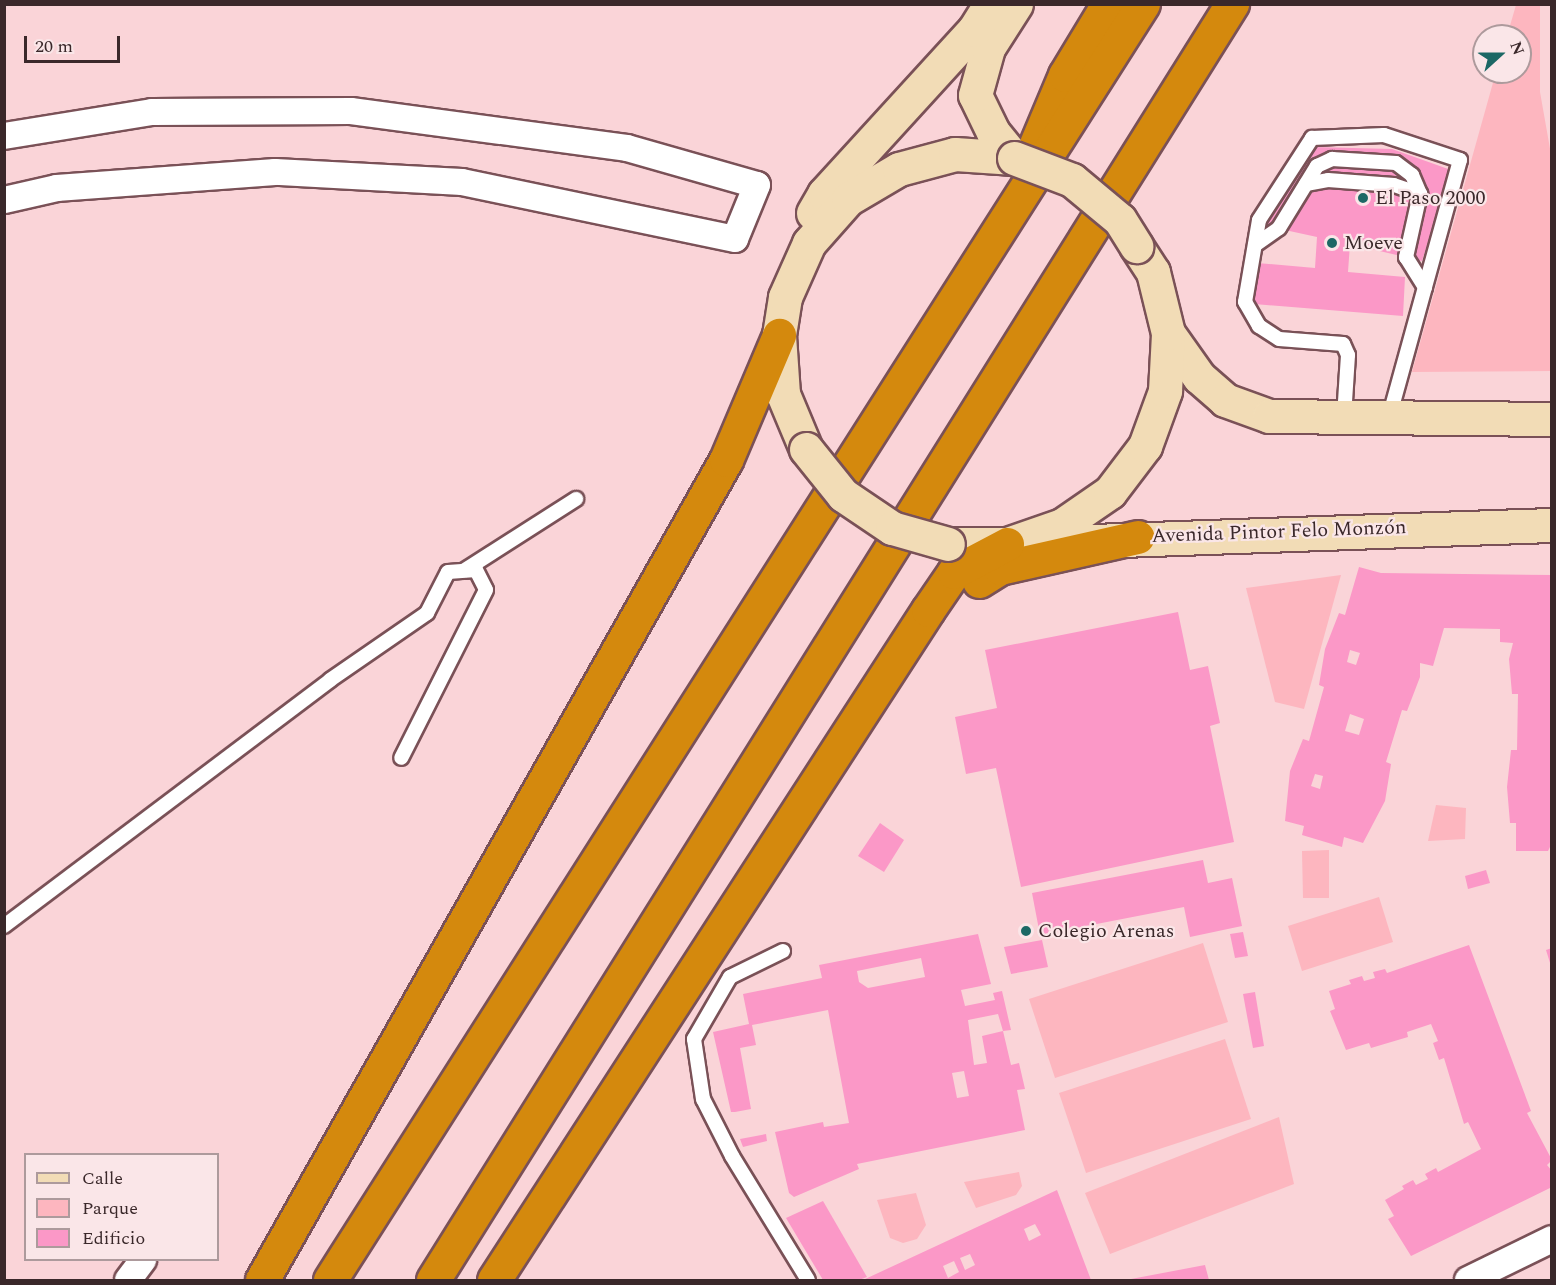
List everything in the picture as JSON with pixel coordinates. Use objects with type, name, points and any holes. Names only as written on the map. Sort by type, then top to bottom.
[{"type":"highway","points":[[999,232],[1065,75],[1108,4]]},
{"type":"highway","points":[[330,1281],[1143,4]]},
{"type":"highway","points":[[430,1281],[1232,4]]},
{"type":"highway","points":[[262,1281],[726,460],[779,335]]},
{"type":"highway","points":[[928,610],[1000,568],[1138,537]]},
{"type":"highway","points":[[495,1281],[954,572],[1007,544]]},
{"type":"street","points":[[785,297],[786,262],[824,194],[974,30],[990,4]]},
{"type":"street","points":[[1001,149],[975,95],[988,48],[1016,4]]},
{"type":"street","points":[[4,136],[152,112],[351,111],[627,148],[757,185],[735,239],[462,182],[275,172],[57,188],[4,200]]},
{"type":"street","points":[[785,297],[809,243],[848,199],[899,169],[955,154],[1001,149],[1072,180],[1120,220],[1153,272],[1168,333],[1165,391],[1145,446],[1110,492],[1062,525],[1007,544]]},
{"type":"street","name":"Avenida Pintor Felo Monzón","points":[[785,297],[779,335],[783,394],[806,449],[843,495],[892,528],[948,544],[1007,544],[1138,537],[1551,525]]},
{"type":"street","points":[[1168,333],[1199,377],[1225,400],[1269,416],[1551,419]]},
{"type":"street","points":[[1468,1281],[1551,1239]]},
{"type":"street","points":[[128,1281],[142,1261]]},
{"type":"lane","points":[[1344,417],[1348,356],[1343,344],[1279,339],[1259,326],[1245,302],[1259,220],[1312,138],[1384,135],[1460,160],[1389,418]]},
{"type":"lane","points":[[1255,245],[1280,228],[1317,166],[1332,159],[1396,163],[1412,175],[1420,194],[1406,257],[1425,288]]},
{"type":"lane","points":[[1306,184],[1328,180],[1394,185],[1420,194]]},
{"type":"lane","points":[[463,571],[576,499]]},
{"type":"lane","points":[[4,926],[330,680],[427,613],[448,572],[476,570],[486,590],[401,758]]},
{"type":"lane","points":[[783,951],[730,976],[694,1039],[703,1099],[732,1155],[808,1281]]},
{"type":"green space","points":[[1516,5],[1540,5],[1540,92],[1552,160],[1551,371],[1412,372],[1493,84],[1532,84],[1532,24],[1510,24]]},
{"type":"green space","points":[[1341,575],[1304,709],[1275,702],[1246,588]]},
{"type":"green space","points":[[1436,805],[1466,808],[1465,839],[1428,841]]},
{"type":"green space","points":[[1329,850],[1329,898],[1303,898],[1302,851]]},
{"type":"green space","points":[[1379,897],[1393,942],[1302,971],[1288,926]]},
{"type":"green space","points":[[1203,943],[1228,1022],[1055,1078],[1029,999]]},
{"type":"green space","points":[[1225,1039],[1251,1119],[1086,1173],[1059,1093]]},
{"type":"green space","points":[[1279,1117],[1294,1184],[1110,1254],[1085,1193]]},
{"type":"green space","points":[[1019,1172],[1022,1186],[1016,1195],[976,1208],[964,1182]]},
{"type":"green space","points":[[916,1193],[926,1225],[917,1239],[903,1243],[890,1238],[877,1200]]},
{"type":"building","name":"El Paso 2000","points":[[1313,147],[1392,149],[1451,170],[1422,261],[1350,244],[1348,272],[1405,277],[1403,316],[1254,304],[1257,263],[1315,268],[1317,237],[1266,226]]},
{"type":"building","points":[[1359,567],[1381,573],[1552,575],[1552,843],[1548,851],[1516,851],[1516,823],[1510,823],[1507,787],[1511,750],[1517,750],[1518,694],[1512,694],[1509,659],[1513,643],[1500,642],[1500,629],[1444,628],[1433,666],[1420,663],[1420,677],[1407,711],[1402,710],[1386,762],[1391,764],[1385,801],[1363,843],[1344,837],[1342,847],[1302,835],[1304,826],[1285,821],[1290,771],[1303,739],[1309,741],[1324,687],[1319,685],[1325,649],[1339,613],[1345,615]],"holes":[[[1350,650],[1360,653],[1356,665],[1347,662]],[[1350,714],[1364,719],[1359,735],[1345,731]],[[1315,774],[1323,776],[1320,789],[1311,786]]]},
{"type":"building","points":[[1178,612],[1190,670],[1208,666],[1220,723],[1210,726],[1234,842],[1021,887],[996,768],[966,774],[955,717],[997,708],[985,650]]},
{"type":"building","points":[[880,823],[904,840],[884,872],[858,856]]},
{"type":"building","points":[[1203,860],[1208,883],[1232,878],[1242,926],[1190,937],[1184,907],[1040,935],[1032,893]]},
{"type":"building","points":[[1486,870],[1490,883],[1468,889],[1465,876]]},
{"type":"building","points":[[1243,932],[1248,956],[1235,958],[1230,934]]},
{"type":"building","points":[[978,934],[991,984],[961,990],[965,1006],[995,1000],[993,993],[1002,991],[1011,1030],[1003,1031],[1011,1065],[1019,1063],[1025,1089],[1017,1090],[1025,1130],[857,1164],[859,1169],[794,1197],[789,1193],[775,1132],[823,1122],[824,1127],[849,1123],[828,1010],[752,1025],[756,1045],[740,1048],[751,1109],[731,1112],[713,1032],[749,1024],[743,994],[822,978],[819,965]],"holes":[[[921,958],[925,977],[868,988],[859,982],[857,971]],[[998,1014],[1003,1031],[982,1036],[987,1063],[974,1065],[968,1020]],[[964,1071],[969,1096],[957,1098],[952,1073]]]},
{"type":"building","points":[[1042,940],[1048,967],[1011,974],[1004,947]]},
{"type":"building","points":[[1469,945],[1531,1111],[1527,1113],[1552,1160],[1547,1165],[1552,1171],[1552,1187],[1411,1256],[1388,1219],[1394,1216],[1385,1200],[1404,1189],[1402,1186],[1413,1180],[1416,1185],[1428,1179],[1425,1174],[1436,1168],[1438,1172],[1481,1149],[1468,1122],[1464,1124],[1444,1058],[1439,1060],[1433,1043],[1438,1041],[1431,1024],[1407,1032],[1408,1037],[1371,1048],[1369,1043],[1346,1050],[1330,1011],[1335,1009],[1329,991],[1351,984],[1349,980],[1362,976],[1364,981],[1375,978],[1373,972],[1385,969],[1387,973]]},
{"type":"building","points":[[1552,948],[1552,966],[1551,966],[1546,950]]},
{"type":"building","points":[[1255,992],[1264,1046],[1253,1048],[1243,994]]},
{"type":"building","points":[[766,1134],[767,1141],[743,1147],[740,1139]]},
{"type":"building","points":[[1057,1190],[1091,1280],[863,1280]],"holes":[[[1035,1224],[1041,1235],[1029,1241],[1024,1229]],[[970,1254],[975,1265],[965,1270],[960,1258]],[[954,1261],[959,1272],[948,1278],[943,1266]]]},
{"type":"building","points":[[823,1201],[867,1277],[859,1280],[823,1280],[786,1218]]},
{"type":"building","points":[[1205,1265],[1209,1280],[1131,1280],[1131,1279]]},
{"type":"place","name":"El Paso 2000","points":[[1363,198]]},
{"type":"place","name":"Moeve","points":[[1332,243]]},
{"type":"place","name":"Colegio Arenas","points":[[1026,931]]}]
